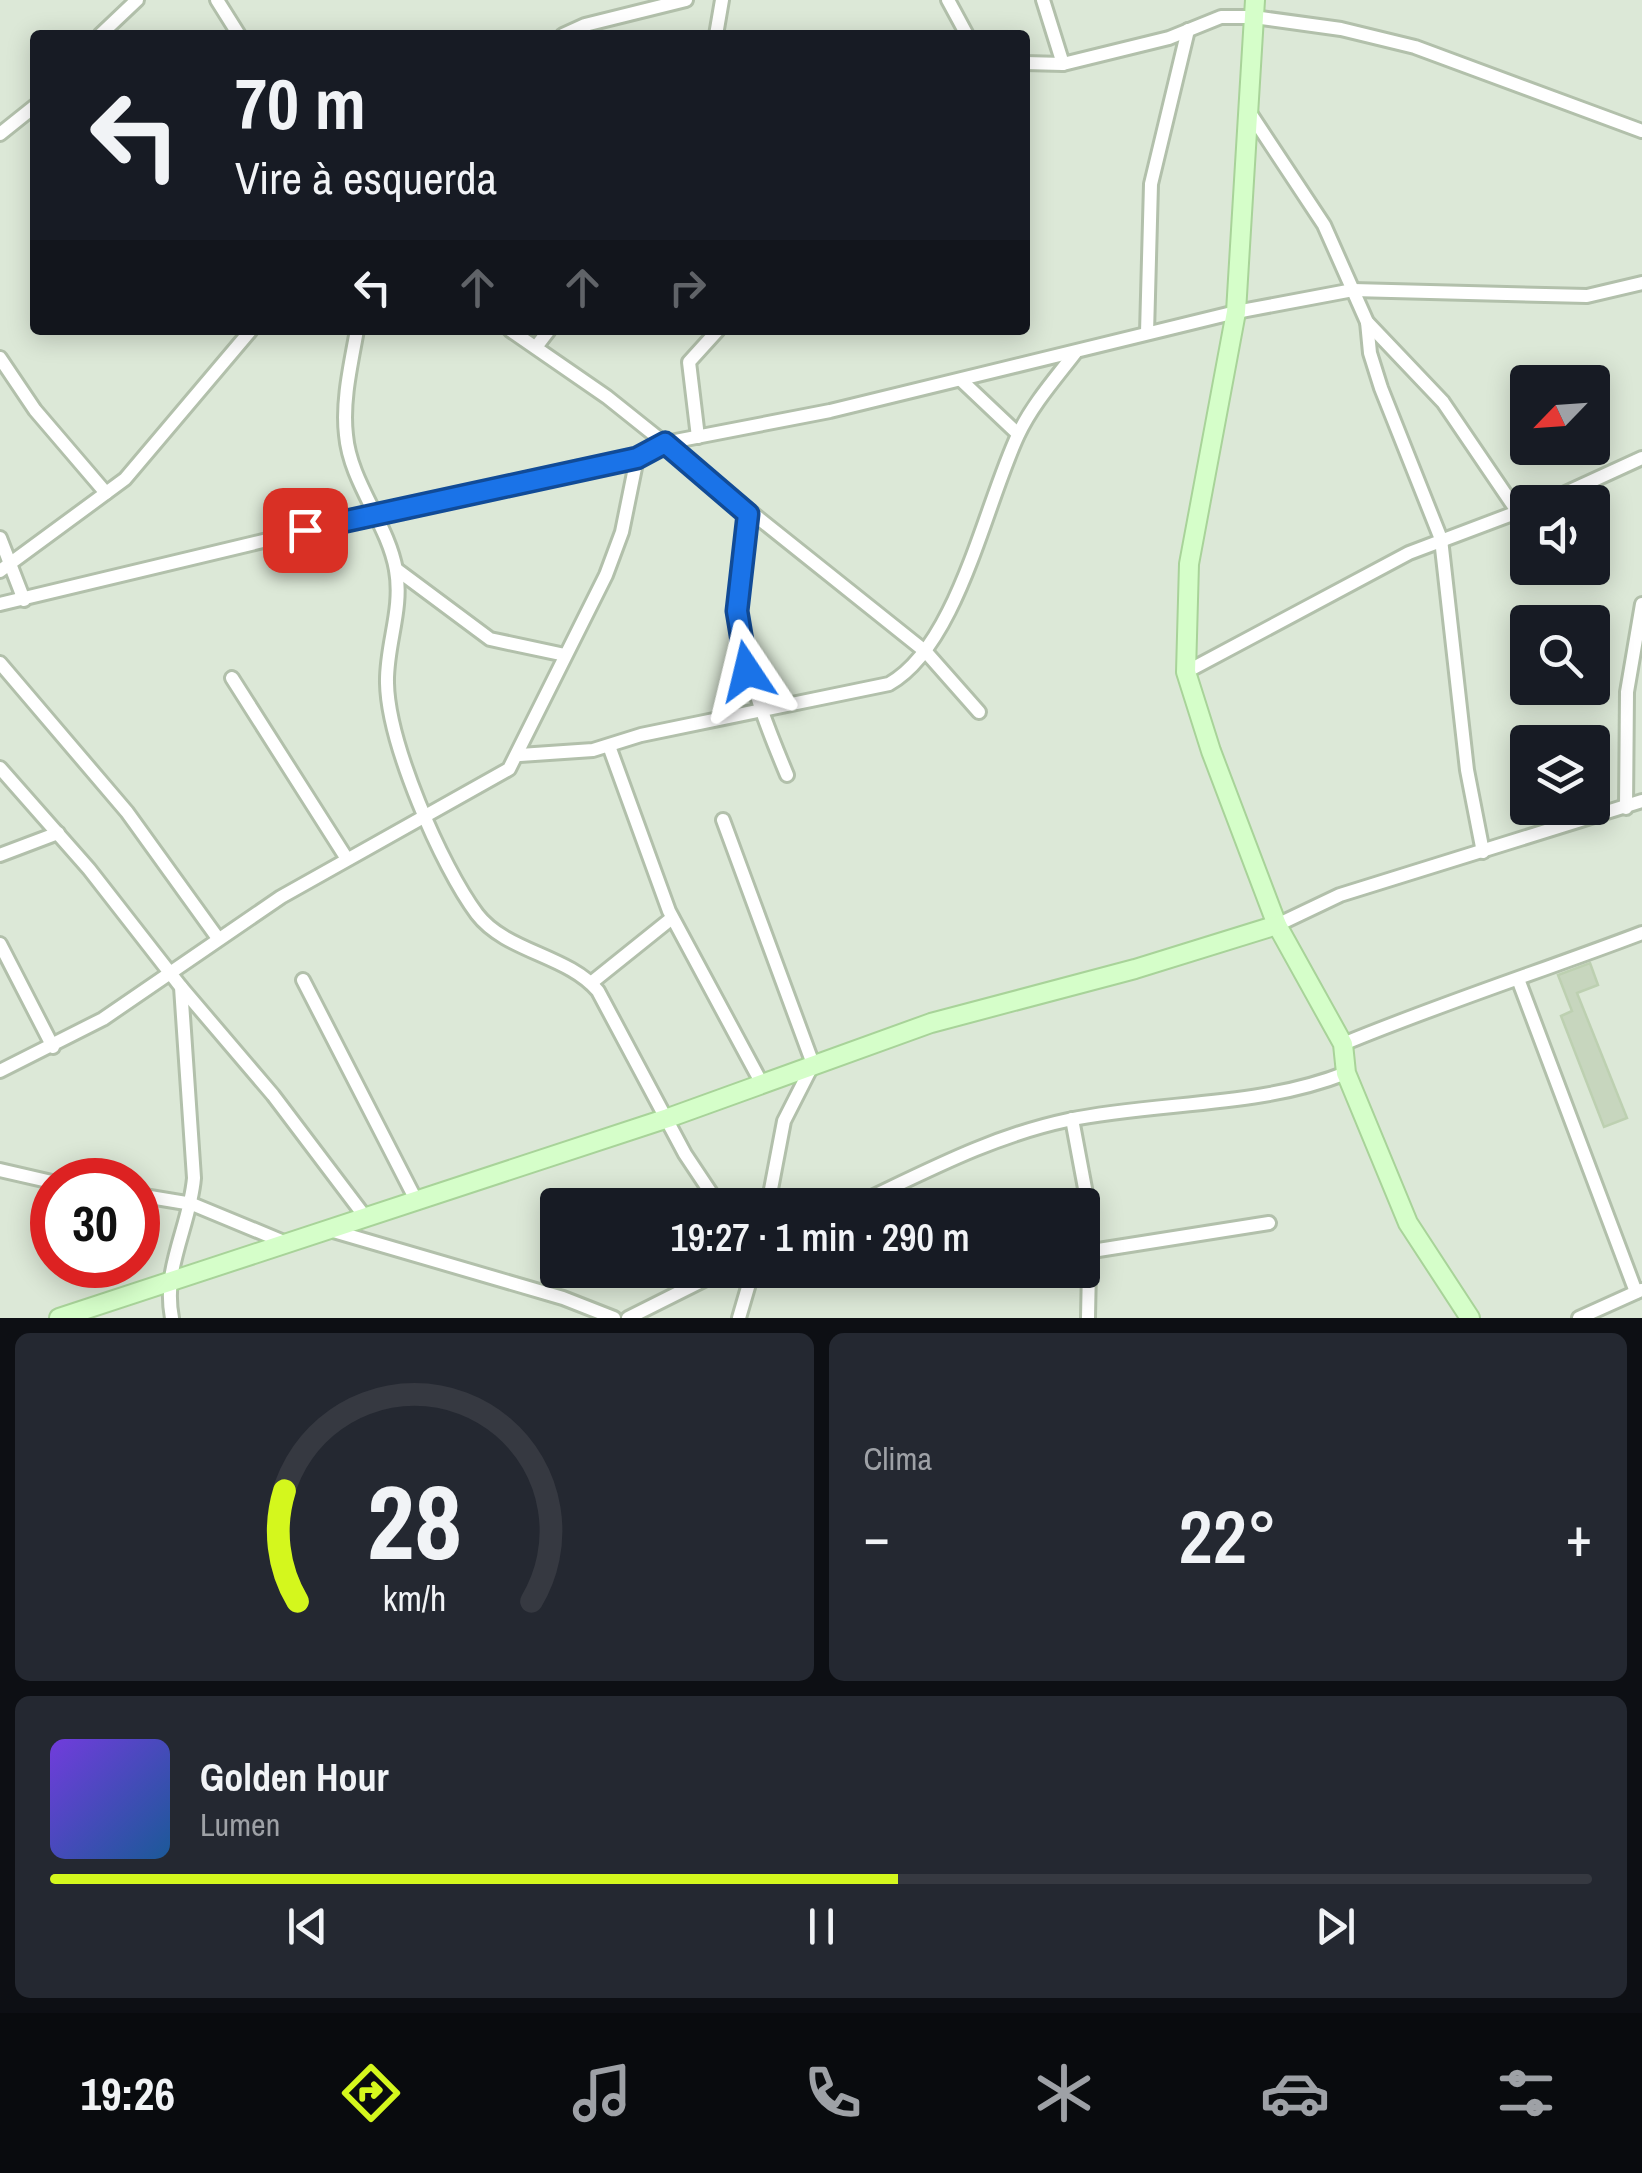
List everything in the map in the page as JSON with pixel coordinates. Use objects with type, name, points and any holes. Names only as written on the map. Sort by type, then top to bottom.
[{"type":"street","points":[[105,30],[136,0]]},
{"type":"street","points":[[218,0],[237,30]]},
{"type":"street","points":[[574,30],[686,0]]},
{"type":"street","points":[[717,30],[722,0]]},
{"type":"street","points":[[948,0],[964,30]]},
{"type":"street","points":[[1043,0],[1063,64]]},
{"type":"street","points":[[1030,63],[1063,64],[1255,9],[1415,47],[1642,131]]},
{"type":"street","points":[[1255,9],[1236,312],[1188,564],[1186,672],[1210,752],[1277,924],[1342,1044],[1346,1072],[1408,1223],[1470,1318]]},
{"type":"street","points":[[1147,332],[1152,184],[1188,30]]},
{"type":"street","points":[[1250,113],[1324,224],[1367,322],[1370,354],[1381,388],[1441,539],[1467,770],[1483,852]]},
{"type":"street","points":[[0,134],[30,115]]},
{"type":"street","points":[[0,604],[376,514],[637,458],[665,443],[962,381],[1236,312],[1353,290],[1587,296],[1642,283]]},
{"type":"street","points":[[1367,322],[1443,402],[1510,494]]},
{"type":"street","points":[[5,567],[125,479],[247,335]]},
{"type":"street","points":[[356,335],[348,384],[346,436],[396,569],[396,632],[387,687],[398,745],[426,815],[466,895],[490,927],[591,984],[709,1188]]},
{"type":"street","points":[[518,335],[665,443],[748,514],[926,652],[979,712]]},
{"type":"street","points":[[536,347],[545,335]]},
{"type":"street","points":[[698,437],[688,362],[713,335]]},
{"type":"street","points":[[520,755],[568,754],[609,746],[889,684],[914,668],[956,590],[1018,434],[1075,352]]},
{"type":"street","points":[[0,358],[35,410],[106,493]]},
{"type":"street","points":[[962,381],[1018,434]]},
{"type":"street","points":[[0,1072],[54,1046],[172,974],[217,937],[348,858],[494,782],[520,755],[616,550],[637,458]]},
{"type":"street","points":[[1583,485],[1642,458]]},
{"type":"street","points":[[748,514],[737,611],[747,671],[787,776]]},
{"type":"street","points":[[1186,672],[1441,539],[1510,514]]},
{"type":"street","points":[[0,538],[5,567],[24,600]]},
{"type":"street","points":[[396,569],[490,639],[565,655]]},
{"type":"street","points":[[1626,808],[1627,692],[1642,604]]},
{"type":"street","points":[[0,663],[127,812],[217,937]]},
{"type":"street","points":[[232,678],[348,858]]},
{"type":"street","points":[[609,746],[672,918],[760,1082]]},
{"type":"street","points":[[0,768],[58,832],[272,1095],[366,1218]]},
{"type":"street","points":[[59,1318],[668,1118],[931,1023],[1135,970],[1277,924],[1340,896],[1642,801]]},
{"type":"street","points":[[724,820],[813,1064],[784,1121],[771,1188]]},
{"type":"street","points":[[0,854],[58,832]]},
{"type":"street","points":[[591,984],[672,918]]},
{"type":"street","points":[[1342,1044],[1476,990],[1518,980],[1642,933]]},
{"type":"street","points":[[0,944],[54,1046]]},
{"type":"street","points":[[303,980],[417,1202]]},
{"type":"street","points":[[1518,980],[1639,1291],[1579,1318]]},
{"type":"street","points":[[172,1318],[170,1280],[181,1225],[192,1204],[193,1134],[181,987]]},
{"type":"street","points":[[892,1188],[984,1144],[1072,1119],[1301,1091],[1346,1072]]},
{"type":"street","points":[[1072,1119],[1085,1188]]},
{"type":"street","points":[[0,1170],[30,1177]]},
{"type":"street","points":[[160,1199],[192,1204],[284,1242]]},
{"type":"street","points":[[1100,1250],[1269,1223]]},
{"type":"street","points":[[330,1230],[562,1298],[614,1318]]},
{"type":"street","points":[[628,1318],[688,1288]]},
{"type":"street","points":[[739,1318],[748,1288]]},
{"type":"street","points":[[1088,1318],[1090,1288]]},
{"type":"shaded area","points":[[0,0],[1642,0],[1642,1318],[0,1318]]},
{"type":"building","points":[[1590,963],[1598,985],[1577,993],[1627,1118],[1604,1127],[1561,1016],[1572,1011],[1558,975]]},
{"type":"route","points":[[305,530],[637,458],[665,443],[748,514],[738,574],[737,611],[747,671]]}]
